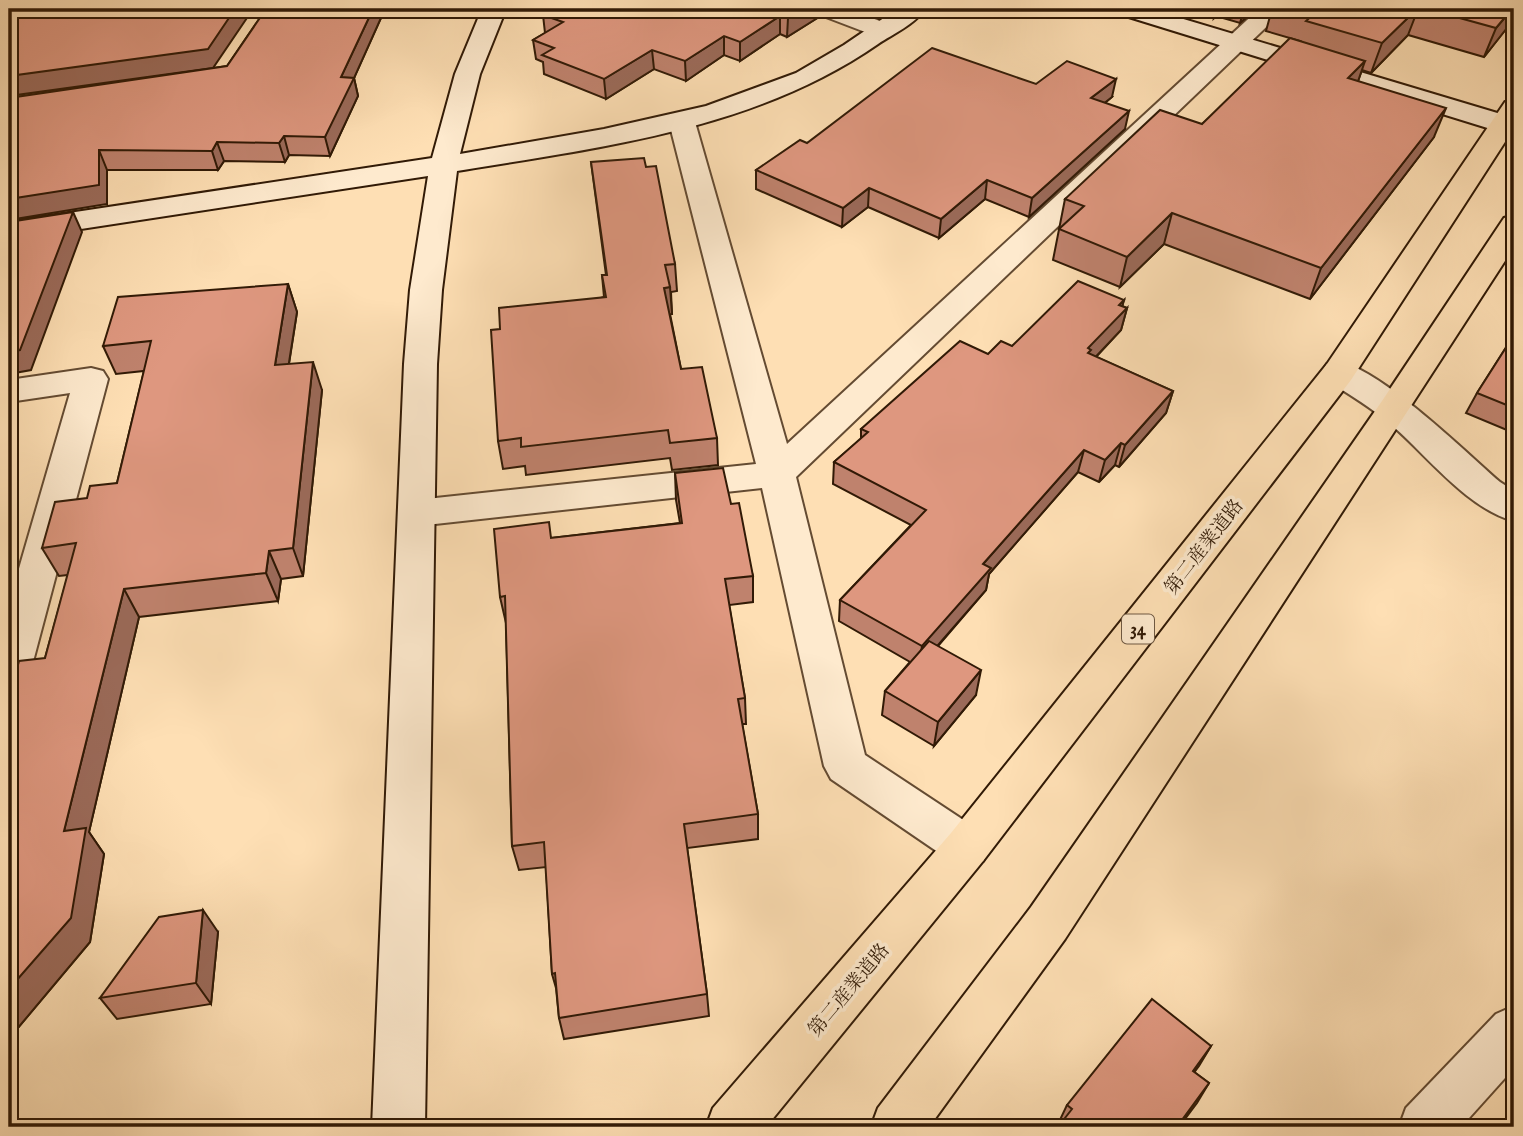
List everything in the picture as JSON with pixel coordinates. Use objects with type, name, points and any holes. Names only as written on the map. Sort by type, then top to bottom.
[{"type":"main road","name":"第二産業道路","points":[[732,1127],[967,847],[1339,372],[1509,116]]},
{"type":"main road","points":[[897,1127],[1048,923],[1394,409],[1514,224]]},
{"type":"street","points":[[398,1127],[424,327],[432,236],[443,165],[461,95],[480,38],[494,9]]},
{"type":"street","points":[[826,9],[883,30]]},
{"type":"street","points":[[9,231],[443,165],[682,122],[738,105],[841,60],[914,9]]},
{"type":"street","points":[[1127,9],[1235,44],[1509,116]]},
{"type":"street","points":[[417,513],[777,474],[1273,9]]},
{"type":"street","points":[[682,122],[777,474],[846,766],[967,847]]},
{"type":"street","points":[[1339,372],[1394,409],[1487,491],[1514,508]]},
{"type":"street","points":[[9,391],[91,379],[9,673]]},
{"type":"street","points":[[1425,1127],[1514,1031]]},
{"type":"building","points":[[72,9],[235,9],[208,49],[9,76],[9,18]]},
{"type":"building","points":[[266,9],[373,9],[341,77],[354,78],[325,137],[284,136],[279,143],[217,142],[212,151],[99,150],[99,185],[9,199],[9,98],[227,66]]},
{"type":"building","points":[[555,9],[803,9],[788,18],[780,16],[740,42],[724,36],[685,61],[652,50],[604,79],[542,55],[554,48],[533,40],[563,22],[543,15]]},
{"type":"building","points":[[1297,9],[1417,9],[1382,43],[1306,21],[1314,14]]},
{"type":"building","points":[[1427,9],[1512,9],[1496,28]]},
{"type":"building","points":[[1290,38],[1365,61],[1348,78],[1446,108],[1321,268],[1172,213],[1127,257],[1059,229],[1084,206],[1065,199],[1160,110],[1202,124]]},
{"type":"building","points":[[932,48],[1036,84],[1067,61],[1116,79],[1091,98],[1129,111],[1032,198],[987,180],[941,219],[869,188],[843,208],[756,170],[800,140],[807,143]]},
{"type":"building","points":[[644,158],[646,167],[656,166],[675,264],[665,265],[670,287],[664,288],[681,369],[702,367],[717,438],[670,443],[668,430],[521,447],[521,438],[498,441],[491,330],[500,329],[499,308],[606,297],[602,275],[607,275],[591,162]]},
{"type":"building","points":[[73,212],[20,350],[9,352],[9,222]]},
{"type":"building","points":[[1078,281],[1124,300],[1119,305],[1127,308],[1088,348],[1091,350],[1088,353],[1173,391],[1125,445],[1121,443],[1105,460],[1084,450],[983,564],[991,568],[922,646],[840,600],[926,510],[834,462],[868,432],[861,429],[960,341],[988,354],[1001,341],[1012,346]]},
{"type":"building","points":[[288,284],[275,365],[313,362],[293,548],[269,551],[266,573],[124,589],[64,831],[86,828],[71,918],[9,989],[9,699],[19,661],[45,658],[76,543],[42,548],[55,502],[87,498],[90,486],[117,483],[151,341],[103,346],[118,297]]},
{"type":"building","points":[[1514,335],[1514,408],[1477,393]]},
{"type":"building","points":[[723,468],[731,504],[739,503],[753,576],[725,579],[745,698],[738,699],[758,814],[684,824],[707,994],[559,1018],[555,973],[552,974],[544,842],[512,846],[505,596],[500,597],[494,529],[549,522],[551,538],[682,523],[675,473]]},
{"type":"building","points":[[929,641],[981,670],[938,722],[885,691]]},
{"type":"building","points":[[203,910],[196,983],[100,998],[159,917]]},
{"type":"building","points":[[1152,999],[1211,1046],[1193,1071],[1209,1083],[1179,1124],[1183,1127],[1058,1127],[1072,1109],[1067,1105]]}]
